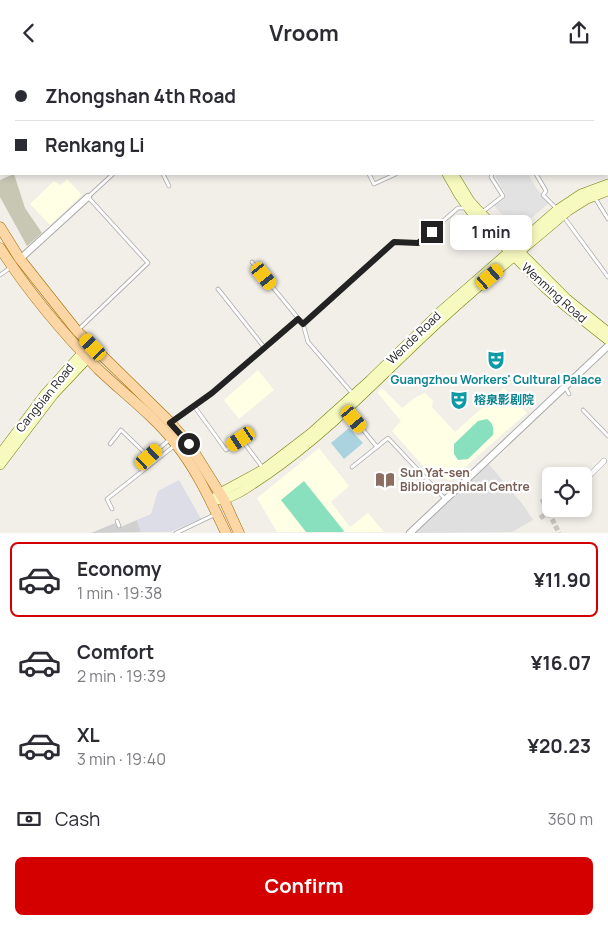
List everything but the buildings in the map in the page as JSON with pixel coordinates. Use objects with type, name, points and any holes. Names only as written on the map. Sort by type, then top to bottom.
[{"type":"main road","name":"Wenming Road","points":[[448,175],[468,208],[567,299],[608,332]]},
{"type":"main road","name":"Wenming Road","points":[[455,175],[470,201],[565,306],[608,340]]},
{"type":"main road","name":"Wende Road","points":[[222,497],[244,490],[312,441],[558,210],[581,194],[608,185]]},
{"type":"main road","name":"Wende Road","points":[[222,497],[264,469],[311,433],[354,395],[441,311],[515,252],[568,211],[594,196],[608,191]]},
{"type":"main road","points":[[0,227],[20,259],[77,331],[170,423],[198,458],[222,497],[239,533]]},
{"type":"main road","points":[[0,248],[12,266],[85,355],[159,424],[174,441],[193,469],[226,533]]},
{"type":"main road","name":"Cangbian Road","points":[[0,454],[45,394],[93,347]]},
{"type":"main road","name":"Cangbian Road","points":[[0,465],[85,355]]},
{"type":"main road","points":[[211,502],[222,497]]},
{"type":"street","points":[[20,259],[88,197]]},
{"type":"street","points":[[410,533],[608,346]]},
{"type":"street","points":[[592,473],[604,461]]},
{"type":"lane","points":[[77,331],[148,263],[88,197],[112,175]]},
{"type":"lane","points":[[164,175],[169,186]]},
{"type":"lane","points":[[370,175],[374,184],[394,175]]},
{"type":"lane","points":[[481,213],[503,195],[492,175]]},
{"type":"lane","points":[[537,175],[546,191],[543,195],[558,210]]},
{"type":"lane","points":[[594,196],[608,219]]},
{"type":"lane","points":[[303,324],[394,242],[418,243],[458,208],[468,208]]},
{"type":"lane","points":[[566,220],[608,277]]},
{"type":"lane","points":[[252,262],[303,324],[308,342],[354,395]]},
{"type":"lane","points":[[0,275],[12,266]]},
{"type":"lane","points":[[218,289],[264,347]]},
{"type":"lane","points":[[170,423],[212,393],[298,319]]},
{"type":"lane","points":[[564,387],[569,394]]},
{"type":"lane","points":[[194,405],[226,450],[241,439],[264,469]]},
{"type":"lane","points":[[347,410],[377,447]]},
{"type":"lane","points":[[583,410],[608,436]]},
{"type":"lane","points":[[110,444],[121,430],[149,457],[174,441]]},
{"type":"lane","points":[[352,467],[388,438],[445,499]]},
{"type":"lane","points":[[112,509],[108,499],[174,441]]},
{"type":"lane","points":[[604,461],[608,456]]},
{"type":"lane","points":[[176,533],[217,514]]},
{"type":"lane","points":[[117,521],[119,526]]},
{"type":"shaded area","points":[[14,175],[25,208],[42,233],[27,246],[0,197],[0,180]]},
{"type":"shaded area","points":[[529,175],[549,203],[523,225],[512,225],[493,205],[506,195],[495,176]]},
{"type":"shaded area","points":[[67,179],[82,195],[50,225],[30,204],[54,181],[61,185]]},
{"type":"shaded area","points":[[258,370],[274,390],[239,419],[224,400]]},
{"type":"shaded area","points":[[382,388],[402,408],[416,397],[425,393],[433,401],[432,407],[455,432],[504,388],[527,413],[449,481],[425,468],[392,431],[401,421],[377,392]]},
{"type":"shaded area","points":[[319,448],[349,486],[331,502],[350,527],[368,513],[384,532],[277,532],[257,498]]},
{"type":"shaded area","points":[[487,462],[524,506],[533,520],[512,532],[415,533],[414,531]]},
{"type":"shaded area","points":[[179,480],[201,519],[170,532],[141,532],[137,520],[151,514],[158,491]]},
{"type":"shaded area","points":[[137,520],[141,532],[91,533],[115,523],[118,528]]},
{"type":"green space","points":[[487,419],[493,426],[493,435],[468,459],[458,460],[454,454],[454,444],[478,421]]},
{"type":"green space","points":[[304,481],[343,532],[306,532],[281,500]]},
{"type":"water","points":[[349,428],[363,443],[344,459],[331,443]]},
{"type":"tunnel","points":[[551,517],[559,533]]},
{"type":"place","name":"Guangzhou Workers' Cultural Palace","points":[[496,360]]},
{"type":"place","name":"榕泉影剧院","points":[[459,400]]},
{"type":"place","name":"Sun Yat-sen Bibliographical Centre","points":[[385,480]]},
{"type":"route","points":[[189,444],[170,423],[212,393],[298,319],[303,324],[394,242],[418,243],[432,232]]}]
